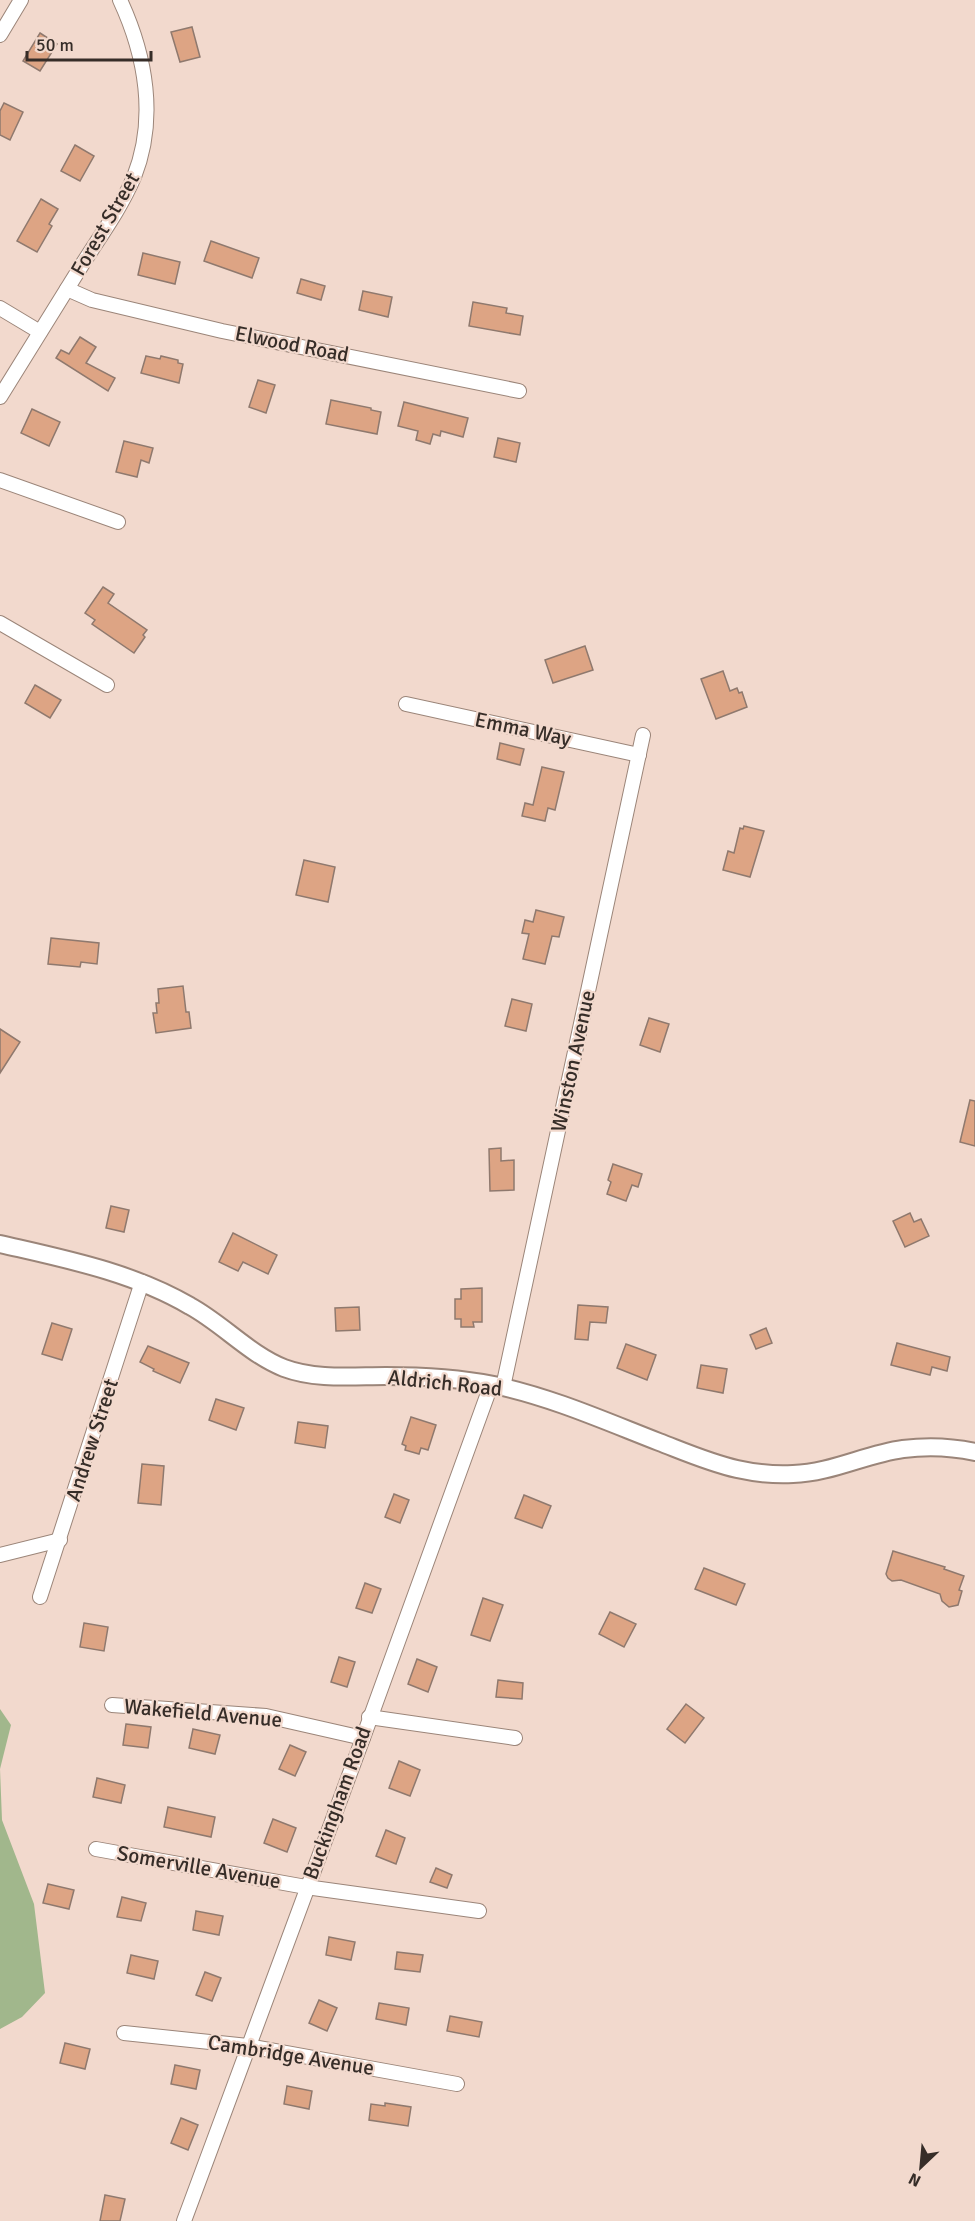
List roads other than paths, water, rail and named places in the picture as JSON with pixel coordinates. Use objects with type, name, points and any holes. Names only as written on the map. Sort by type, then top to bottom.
[{"type":"street","points":[[0,35],[21,0]]},
{"type":"street","name":"Forest Street","points":[[0,397],[119,207],[133,179],[145,138],[148,111],[144,77],[133,32],[120,0]]},
{"type":"street","name":"Elwood Road","points":[[67,289],[92,300],[222,331],[519,391]]},
{"type":"street","points":[[0,308],[40,332]]},
{"type":"street","points":[[0,480],[118,522]]},
{"type":"street","points":[[0,622],[107,685]]},
{"type":"street","name":"Emma Way","points":[[406,704],[639,755]]},
{"type":"street","name":"Winston Avenue","points":[[497,1386],[644,735]]},
{"type":"street","name":"Aldrich Road","points":[[0,1244],[49,1255],[142,1282],[192,1306],[261,1357],[290,1370],[316,1376],[415,1376],[497,1386],[567,1407],[710,1462],[758,1472],[794,1474],[912,1448],[957,1449],[975,1452]]},
{"type":"street","name":"Andrew Street","points":[[40,1597],[142,1282]]},
{"type":"street","name":"Buckingham Road","points":[[184,2221],[369,1717],[497,1386]]},
{"type":"street","points":[[0,1555],[60,1540]]},
{"type":"street","name":"Wakefield Avenue","points":[[112,1706],[266,1716],[363,1738]]},
{"type":"street","points":[[369,1717],[515,1738]]},
{"type":"street","name":"Somerville Avenue","points":[[96,1849],[306,1887],[479,1911]]},
{"type":"street","name":"Cambridge Avenue","points":[[124,2033],[248,2046],[457,2084]]}]
